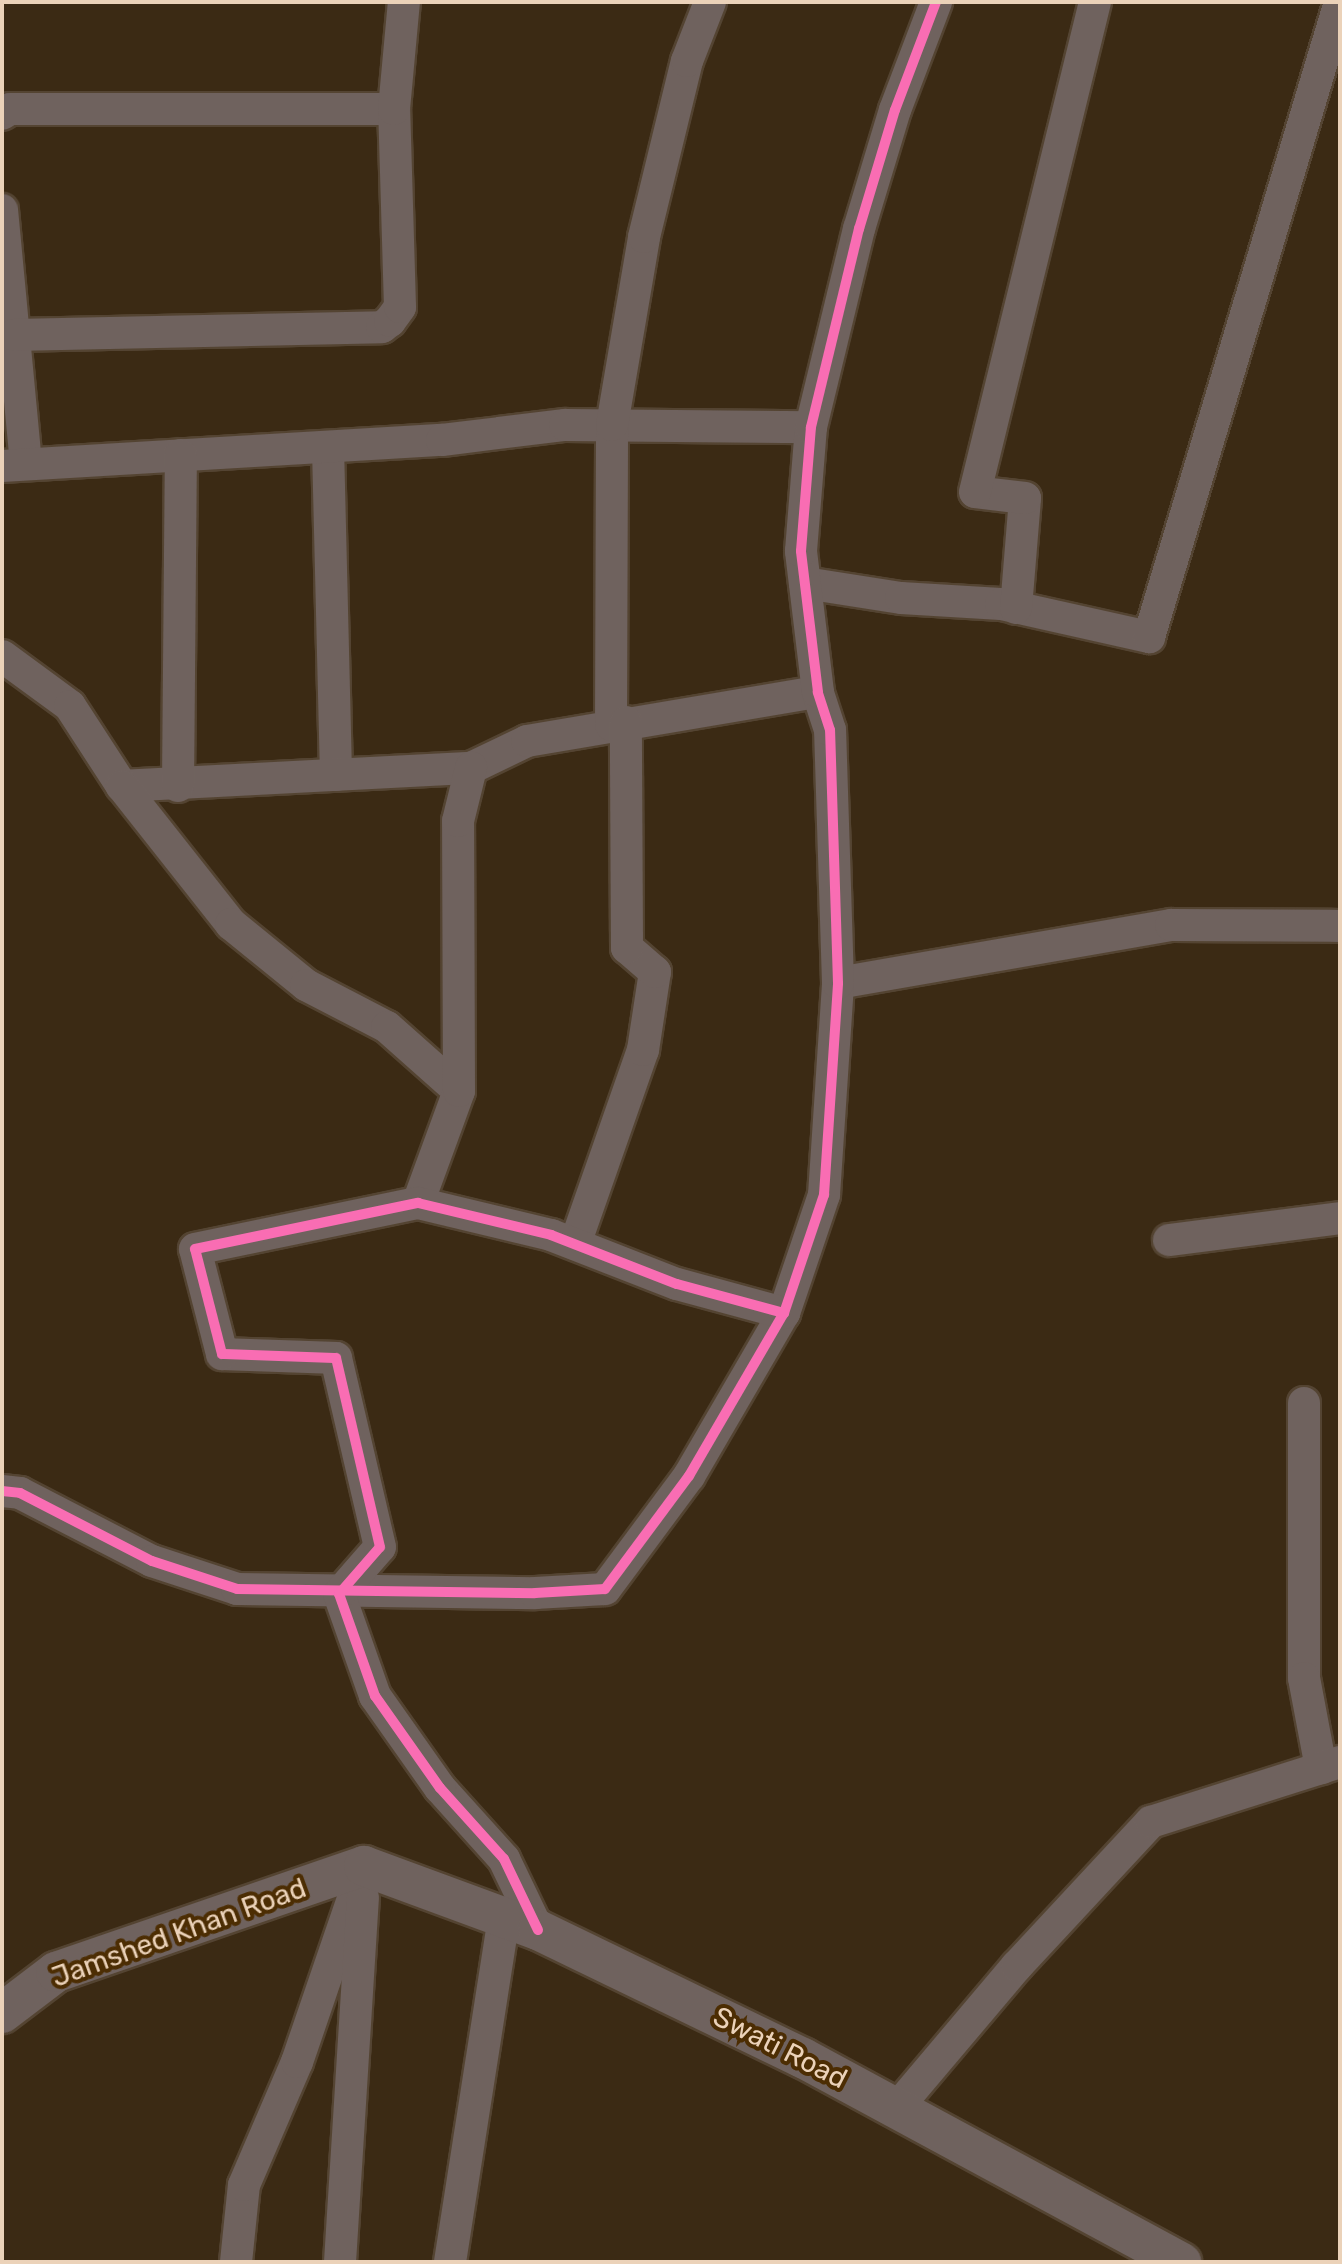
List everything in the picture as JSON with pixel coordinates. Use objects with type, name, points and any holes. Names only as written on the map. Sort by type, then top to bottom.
[{"type":"street","points":[[14,335],[382,327],[400,307],[394,109],[404,2]]},
{"type":"street","points":[[575,1244],[643,1050],[655,972],[627,948],[612,425],[644,237],[687,61],[710,2]]},
{"type":"street","points":[[2,1491],[20,1493],[152,1561],[237,1589],[339,1594],[605,1589],[689,1476],[784,1313],[824,1195],[838,983],[830,730],[818,692],[801,551],[811,427],[859,229],[895,110],[936,2]]},
{"type":"street","points":[[1016,608],[1025,498],[975,492],[1095,2]]},
{"type":"street","points":[[805,583],[901,598],[1016,608],[1149,637],[1340,2]]},
{"type":"street","points":[[2,114],[10,109],[394,109]]},
{"type":"street","points":[[2,210],[14,335],[14,465],[328,447],[612,425],[811,427]]},
{"type":"street","points":[[328,447],[336,775]]},
{"type":"street","points":[[178,786],[181,455]]},
{"type":"street","points":[[2,656],[70,706],[122,786],[231,924],[306,985],[387,1027],[459,1091]]},
{"type":"street","points":[[122,786],[178,786],[471,768],[527,741],[818,692]]},
{"type":"street","points":[[418,1203],[459,1091],[458,821],[471,768]]},
{"type":"street","points":[[838,983],[1171,925],[1340,926]]},
{"type":"street","points":[[339,1594],[380,1547],[336,1358],[222,1354],[195,1249],[418,1203],[575,1244],[677,1284],[784,1313]]},
{"type":"street","points":[[1169,1240],[1340,1218]]},
{"type":"street","points":[[896,2109],[1017,1966],[1151,1822],[1330,1765],[1304,1678],[1304,1403]]},
{"type":"street","points":[[339,1594],[375,1696],[440,1788],[504,1859],[521,1924],[450,2262]]},
{"type":"street","points":[[236,2262],[244,2185],[297,2062],[364,1866]]},
{"type":"street","points":[[340,2262],[364,1866]]},
{"type":"street","name":"Swati Road","points":[[364,1866],[521,1924],[896,2109],[1181,2262]]},
{"type":"street","name":"Jamshed Khan Road","points":[[2,2013],[56,1972],[364,1866]]},
{"type":"cycle path","points":[[2,1491],[20,1493],[152,1561],[237,1589],[535,1593],[605,1589],[689,1476],[784,1313],[824,1195],[838,983],[830,730],[818,692],[801,551],[811,427],[859,229],[895,110],[936,2]]},
{"type":"cycle path","points":[[538,1930],[504,1859],[440,1788],[375,1696],[339,1594],[380,1547],[336,1358],[222,1354],[195,1249],[418,1203],[551,1235],[677,1284],[784,1313]]}]
